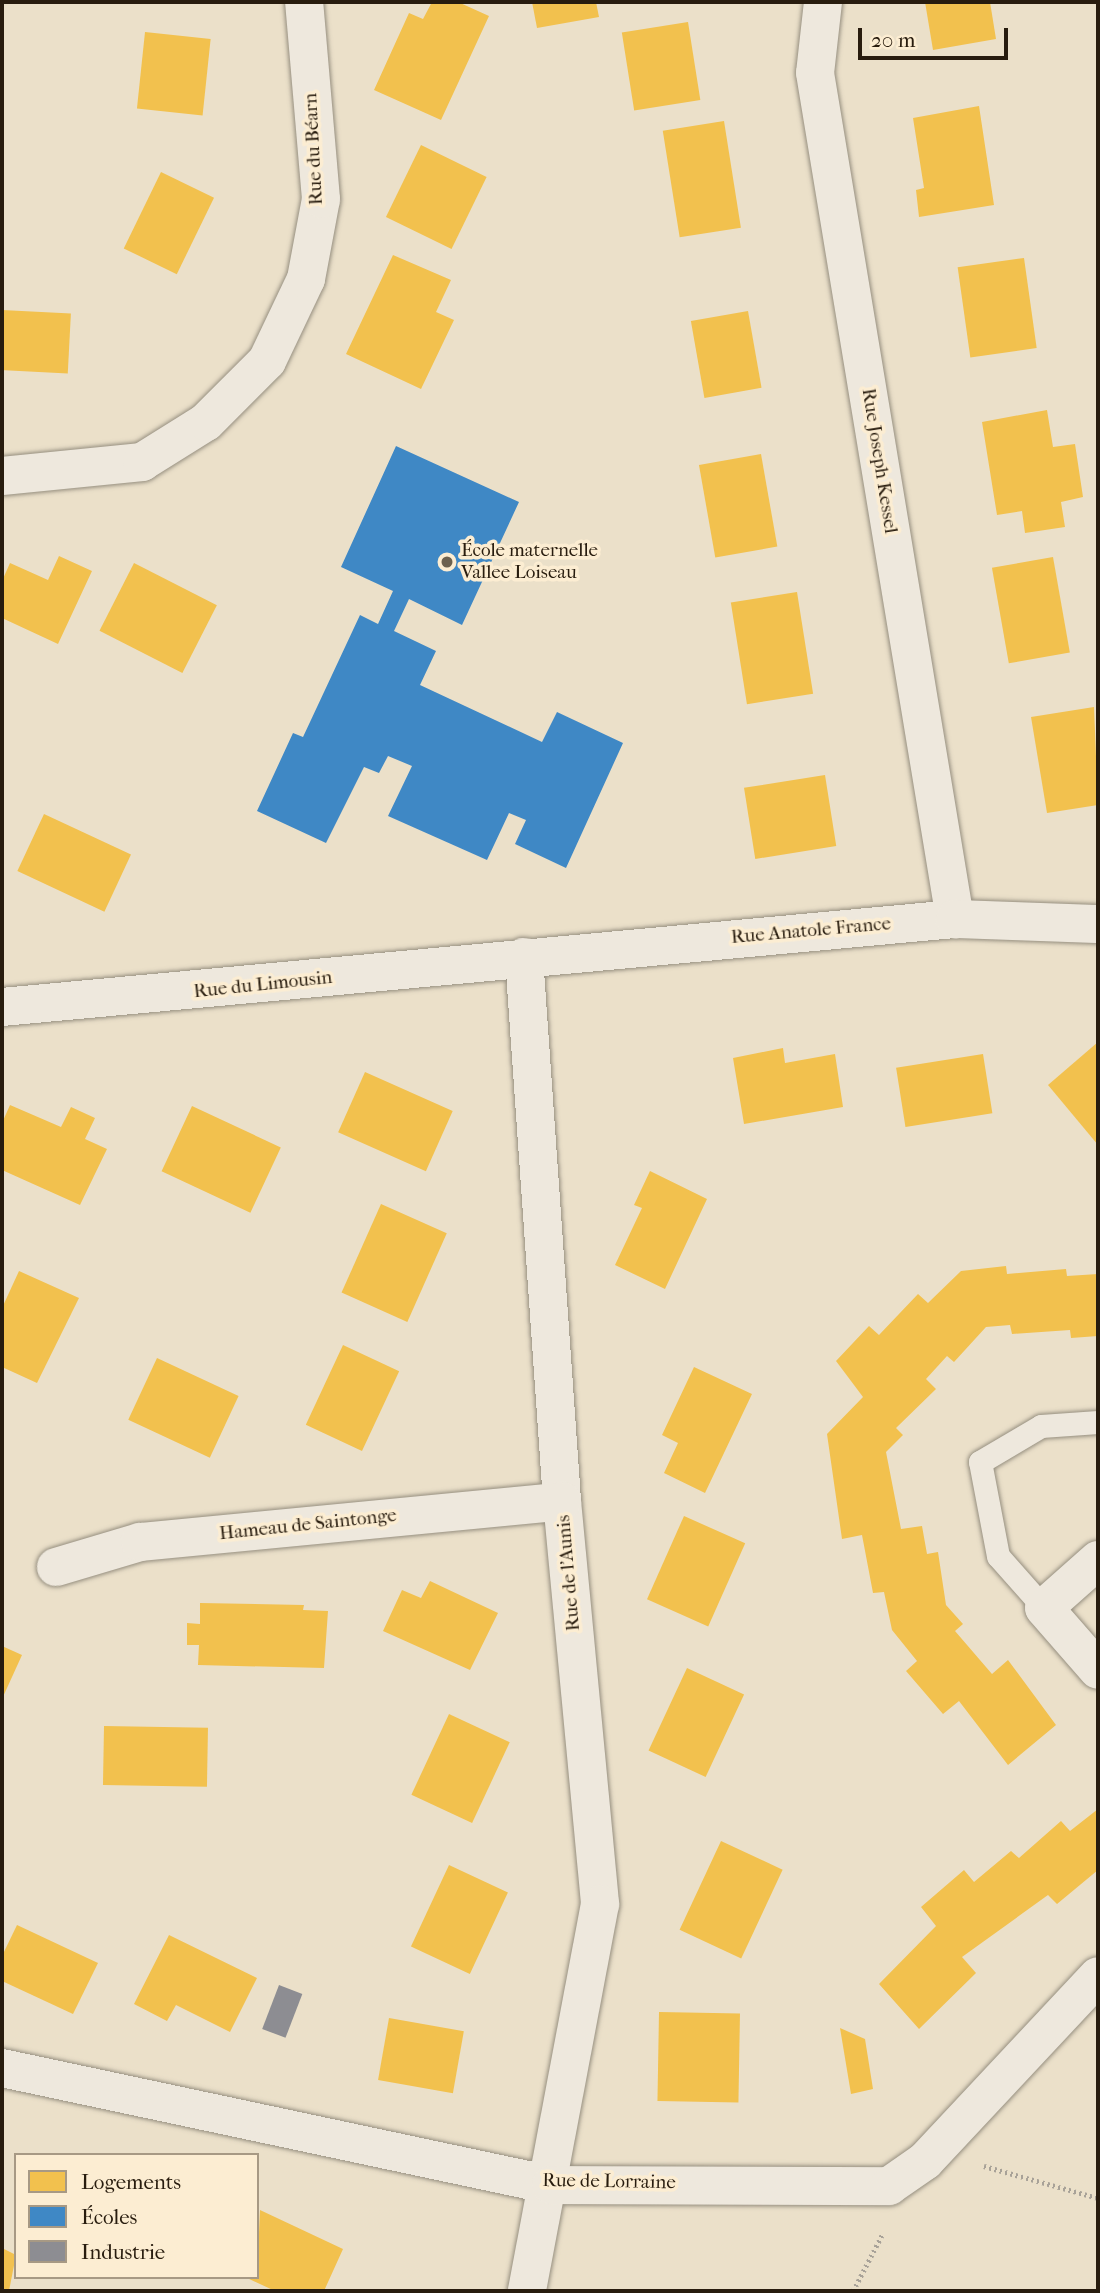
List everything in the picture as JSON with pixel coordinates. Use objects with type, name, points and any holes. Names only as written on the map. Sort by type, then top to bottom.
[{"type":"street","name":"Rue du Béarn","points":[[2,476],[142,462],[206,422],[267,362],[306,279],[321,199],[304,2]]},
{"type":"street","name":"Rue Joseph Kessel","points":[[823,2],[816,74],[955,919]]},
{"type":"street","name":"Rue Anatole France","points":[[524,957],[955,919],[1098,924]]},
{"type":"street","name":"Rue du Limousin","points":[[2,1007],[524,957]]},
{"type":"street","name":"Rue de l'Aunis","points":[[524,957],[562,1501],[600,1903],[551,2185],[527,2291]]},
{"type":"street","name":"Hameau de Saintonge","points":[[57,1567],[139,1542],[562,1501]]},
{"type":"street","points":[[1098,1560],[1044,1608],[1098,1670]]},
{"type":"street","name":"Rue de Lorraine","points":[[2,2068],[551,2185],[889,2186],[925,2161],[1098,1976]]},
{"type":"lane","points":[[1044,1608],[998,1556],[980,1462],[1041,1426],[1098,1422]]},
{"type":"path","points":[[980,2165],[1098,2198]]},
{"type":"path","points":[[853,2291],[891,2218]]},
{"type":"building: Logements","points":[[432,2],[458,2],[489,16],[441,120],[374,90],[409,13],[423,19]]},
{"type":"building: Logements","points":[[532,2],[596,2],[599,17],[537,28]]},
{"type":"building: Logements","points":[[925,2],[990,2],[996,39],[933,50]]},
{"type":"building: Logements","points":[[688,22],[700,100],[634,111],[622,32]]},
{"type":"building: Logements","points":[[145,32],[211,39],[203,115],[137,109]]},
{"type":"building: Logements","points":[[979,106],[994,205],[919,217],[916,190],[924,188],[913,118]]},
{"type":"building: Logements","points":[[724,121],[741,228],[680,237],[663,131]]},
{"type":"building: Logements","points":[[421,145],[487,177],[452,249],[386,217]]},
{"type":"building: Logements","points":[[161,172],[214,198],[177,274],[124,248]]},
{"type":"building: Logements","points":[[393,255],[451,280],[436,312],[454,320],[421,389],[346,354]]},
{"type":"building: Logements","points":[[1024,258],[1037,348],[970,357],[958,267]]},
{"type":"building: Logements","points":[[2,310],[71,314],[68,374],[2,370]]},
{"type":"building: Logements","points":[[748,311],[762,388],[704,398],[691,321]]},
{"type":"building: Logements","points":[[1047,410],[1053,447],[1075,444],[1083,497],[1061,502],[1065,527],[1025,533],[1022,511],[997,515],[982,422]]},
{"type":"building: Logements","points":[[761,454],[777,547],[715,558],[699,465]]},
{"type":"building: Logements","points":[[59,556],[92,571],[58,644],[2,618],[2,581],[10,563],[48,580]]},
{"type":"building: Logements","points":[[1053,557],[1070,653],[1009,663],[992,568]]},
{"type":"building: Logements","points":[[134,563],[217,605],[182,673],[99,631]]},
{"type":"building: Logements","points":[[797,592],[813,694],[747,704],[731,602]]},
{"type":"building: Logements","points":[[1094,707],[1098,805],[1047,813],[1031,717]]},
{"type":"building: Logements","points":[[825,775],[836,846],[755,859],[744,788]]},
{"type":"building: Logements","points":[[44,814],[131,855],[104,912],[17,871]]},
{"type":"building: Logements","points":[[1098,1042],[1098,1145],[1048,1085]]},
{"type":"building: Logements","points":[[783,1048],[785,1063],[835,1054],[843,1107],[744,1124],[733,1058]]},
{"type":"building: Logements","points":[[983,1054],[992,1113],[905,1127],[896,1068]]},
{"type":"building: Logements","points":[[365,1072],[453,1111],[426,1171],[338,1132]]},
{"type":"building: Logements","points":[[10,1105],[61,1127],[71,1107],[95,1118],[85,1139],[107,1149],[80,1205],[2,1170],[2,1123]]},
{"type":"building: Logements","points":[[192,1106],[281,1147],[250,1213],[162,1171]]},
{"type":"building: Logements","points":[[650,1171],[707,1199],[665,1289],[615,1265],[642,1208],[634,1205]]},
{"type":"building: Logements","points":[[381,1204],[447,1233],[407,1322],[342,1293]]},
{"type":"building: Logements","points":[[1006,1266],[1007,1274],[1066,1269],[1067,1276],[1098,1274],[1098,1336],[1071,1338],[1070,1330],[1012,1334],[1010,1325],[986,1327],[954,1362],[947,1356],[926,1379],[936,1389],[896,1428],[903,1435],[886,1452],[901,1529],[922,1526],[927,1554],[938,1552],[946,1605],[963,1624],[955,1631],[992,1674],[1008,1660],[1056,1725],[1008,1765],[959,1701],[943,1714],[906,1671],[917,1661],[892,1630],[884,1592],[873,1593],[862,1535],[842,1539],[827,1434],[863,1397],[836,1361],[869,1326],[879,1335],[918,1294],[928,1303],[961,1271]]},
{"type":"building: Logements","points":[[19,1271],[79,1298],[37,1383],[2,1367],[2,1308]]},
{"type":"building: Logements","points":[[343,1345],[399,1371],[362,1451],[306,1425]]},
{"type":"building: Logements","points":[[157,1358],[239,1396],[210,1458],[128,1420]]},
{"type":"building: Logements","points":[[694,1367],[752,1394],[705,1493],[664,1473],[678,1443],[662,1435]]},
{"type":"building: Logements","points":[[684,1516],[745,1543],[708,1626],[647,1599]]},
{"type":"building: Logements","points":[[430,1581],[498,1613],[470,1670],[383,1631],[402,1590],[421,1598]]},
{"type":"building: Logements","points":[[200,1603],[304,1605],[303,1610],[328,1611],[324,1668],[198,1665],[199,1645],[187,1645],[187,1623],[200,1624]]},
{"type":"building: Logements","points":[[2,1646],[22,1655],[2,1699]]},
{"type":"building: Logements","points":[[687,1668],[744,1695],[706,1777],[649,1750]]},
{"type":"building: Logements","points":[[449,1714],[510,1742],[472,1823],[411,1795]]},
{"type":"building: Logements","points":[[104,1726],[208,1728],[207,1787],[103,1785]]},
{"type":"building: Logements","points":[[1098,1809],[1098,1870],[1057,1904],[1048,1895],[962,1957],[976,1973],[919,2029],[879,1984],[936,1926],[921,1907],[964,1870],[974,1882],[1011,1851],[1019,1858],[1061,1821],[1070,1831]]},
{"type":"building: Logements","points":[[721,1841],[783,1870],[741,1959],[680,1930]]},
{"type":"building: Logements","points":[[449,1865],[508,1892],[470,1974],[411,1947]]},
{"type":"building: Logements","points":[[17,1925],[98,1963],[73,2014],[2,1981],[2,1956]]},
{"type":"building: Logements","points":[[169,1935],[257,1978],[230,2032],[176,2005],[167,2021],[134,2004]]},
{"type":"building: Logements","points":[[659,2012],[740,2013],[738,2102],[657,2101]]},
{"type":"building: Logements","points":[[389,2018],[464,2031],[453,2093],[378,2080]]},
{"type":"building: Logements","points":[[840,2028],[865,2039],[873,2089],[851,2094]]},
{"type":"building: Logements","points":[[260,2210],[343,2249],[324,2291],[275,2291],[249,2279],[259,2279]]},
{"type":"building: Logements","points":[[2,2248],[14,2254],[14,2265],[9,2291],[2,2291]]},
{"type":"building: Écoles","points":[[396,446],[519,502],[462,625],[409,599],[394,631],[436,651],[420,685],[542,742],[557,712],[623,743],[566,868],[515,844],[526,820],[509,813],[487,860],[388,816],[412,766],[388,756],[379,773],[364,767],[326,843],[257,811],[293,733],[303,737],[360,615],[378,624],[393,591],[341,567]]},
{"type":"building: Industrie","points":[[279,1985],[302,1994],[285,2038],[262,2029]]},
{"type":"place","name":"École maternelle Vallee Loiseau","points":[[447,562]]}]
